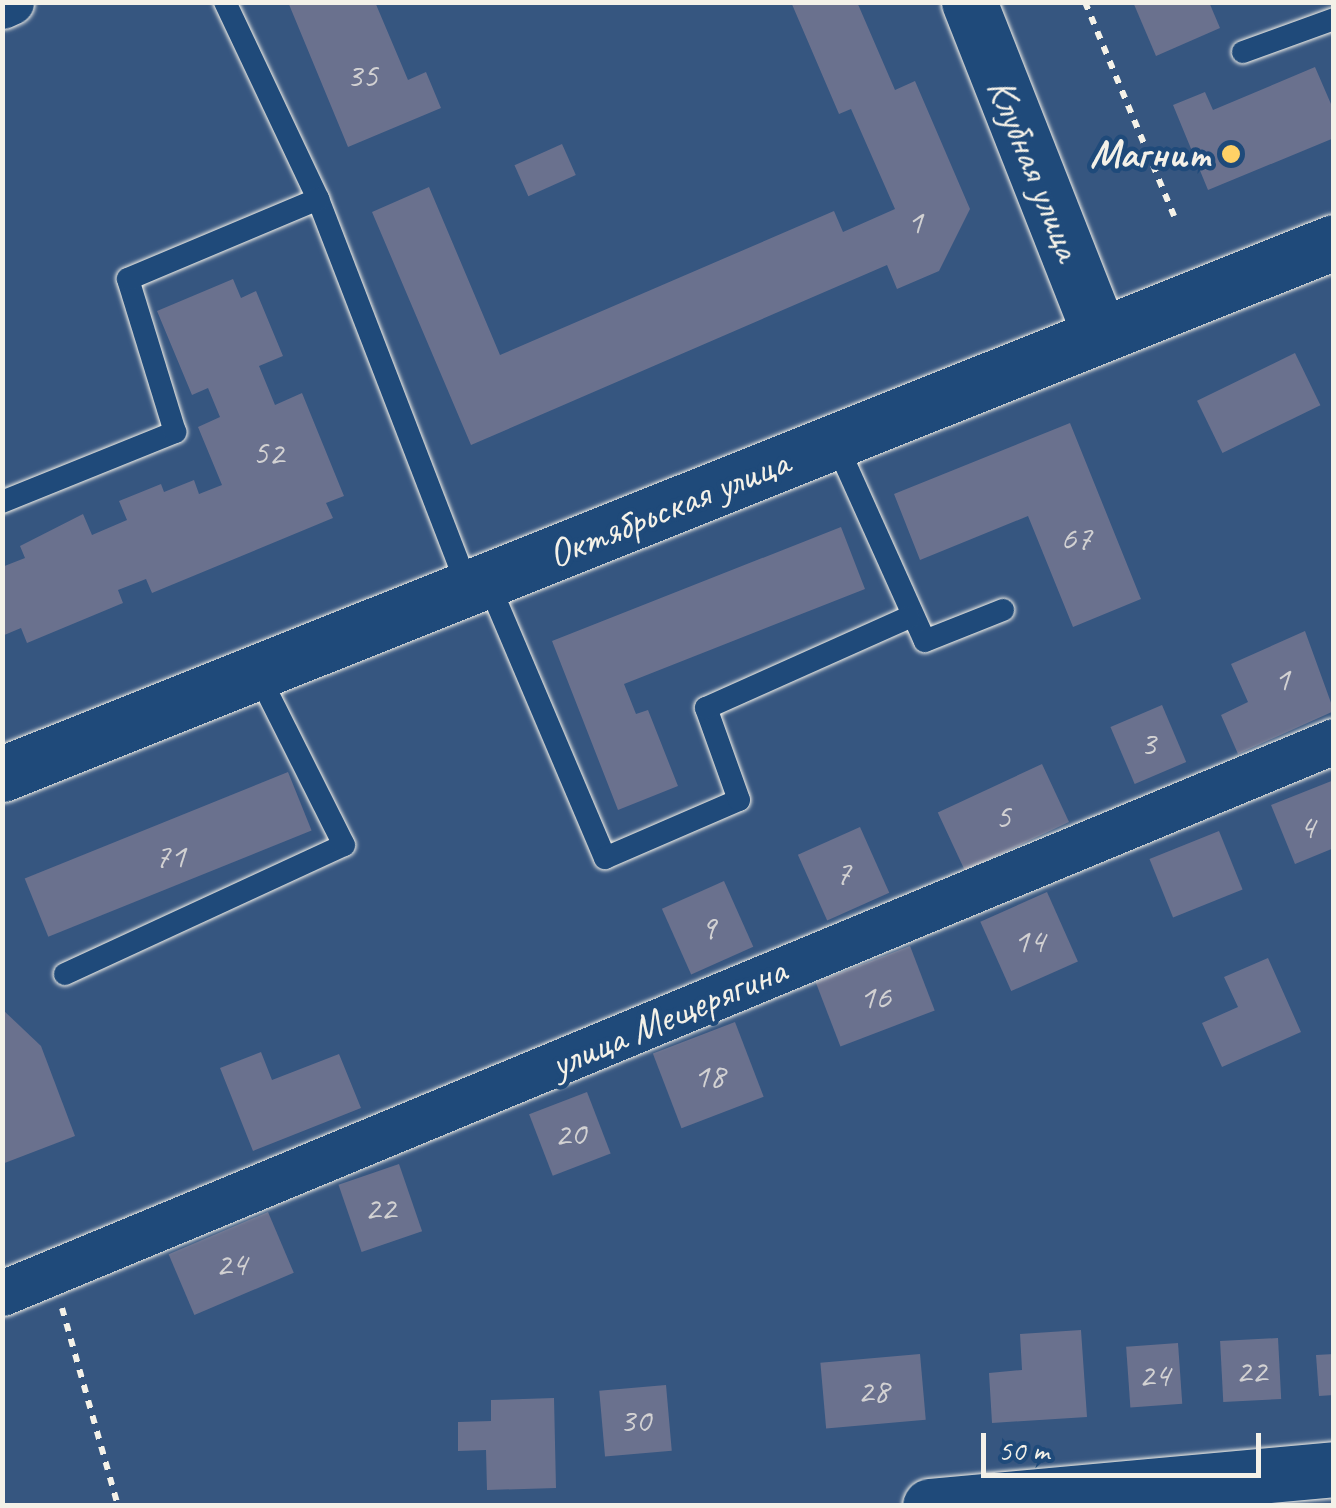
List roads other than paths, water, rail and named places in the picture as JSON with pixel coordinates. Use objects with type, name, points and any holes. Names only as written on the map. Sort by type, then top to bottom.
[{"type":"main road","name":"Клубная улица","points":[[969,2],[1100,335]]},
{"type":"main road","name":"Октябрьская улица","points":[[2,774],[1334,242]]},
{"type":"main road","points":[[930,1506],[1334,1469]]},
{"type":"street","points":[[2,6],[11,2]]},
{"type":"street","name":"улица Мещерягина","points":[[2,1293],[1334,741]]},
{"type":"lane","points":[[225,2],[318,200],[477,584],[605,858],[739,800],[706,708],[910,617]]},
{"type":"lane","points":[[1243,52],[1334,19]]},
{"type":"lane","points":[[2,502],[175,432],[128,279],[318,200]]},
{"type":"lane","points":[[835,441],[910,617],[925,641],[1003,610]]},
{"type":"lane","points":[[65,974],[344,845],[257,672]]},
{"type":"place","name":"Магнит","points":[[1231,154]]}]
